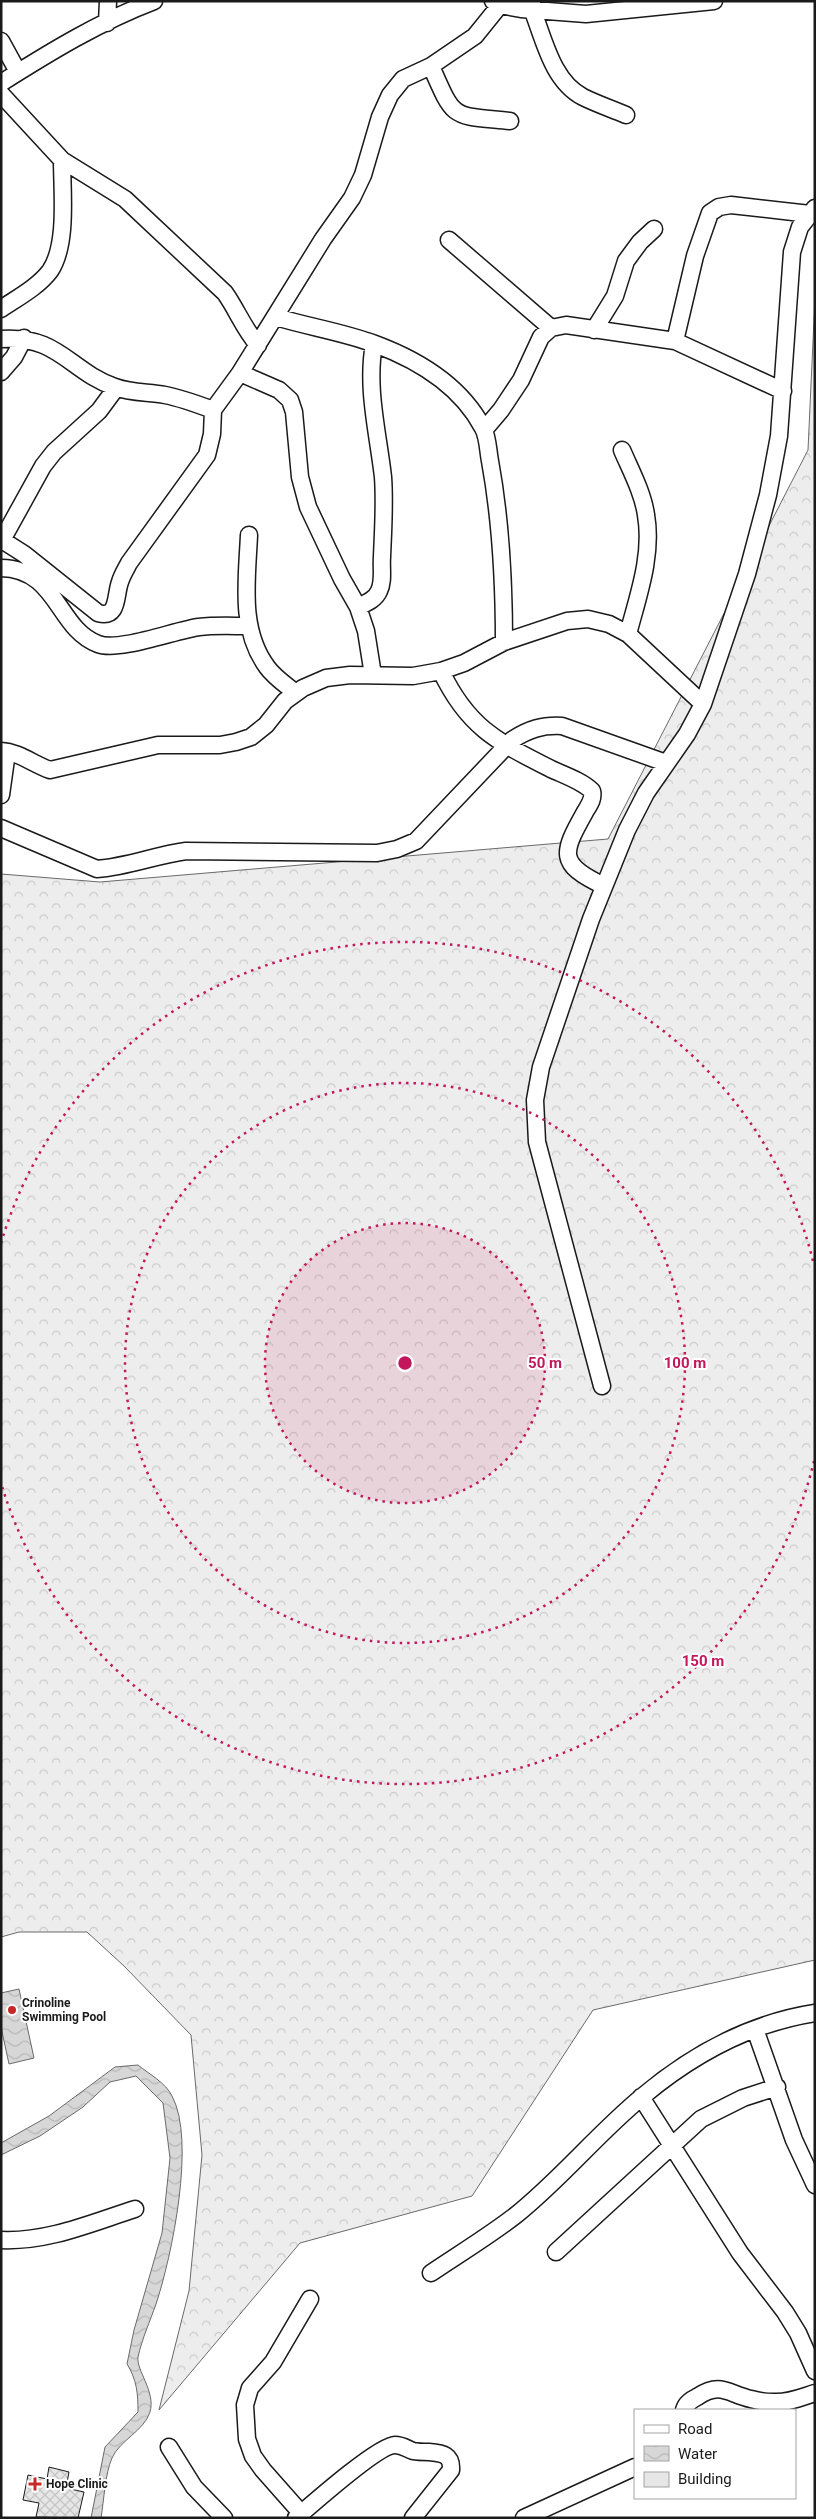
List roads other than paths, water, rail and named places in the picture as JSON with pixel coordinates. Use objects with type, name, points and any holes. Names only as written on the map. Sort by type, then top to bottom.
[{"type":"street","points":[[107,23],[108,1]]},
{"type":"street","points":[[1,83],[46,54],[154,1]]},
{"type":"street","points":[[116,388],[100,411],[54,452],[43,466],[2,541],[24,554],[98,613],[104,615],[111,613],[115,607],[120,582],[129,563],[207,455],[212,434],[213,410],[240,373],[323,239],[352,198],[363,175],[380,117],[390,96],[403,79],[431,66],[475,36],[496,3],[557,6],[586,14],[714,1]]},
{"type":"street","points":[[532,5],[555,68],[566,84],[582,97],[626,115]]},
{"type":"street","points":[[1,40],[18,72]]},
{"type":"street","points":[[431,66],[446,101],[455,113],[467,117],[510,121]]},
{"type":"street","points":[[1,94],[62,160],[125,199],[225,293],[235,307],[247,333],[258,345]]},
{"type":"street","points":[[1,309],[33,287],[50,271],[60,248],[62,160]]},
{"type":"street","points":[[675,341],[695,256],[710,213],[719,207],[731,206],[812,211]]},
{"type":"street","points":[[602,1386],[547,1185],[537,1142],[535,1100],[541,1067],[604,886],[646,793],[687,734],[703,704],[747,574],[768,495],[779,436],[792,252],[800,227],[812,211]]},
{"type":"street","points":[[594,330],[615,296],[626,261],[640,242],[654,229]]},
{"type":"street","points":[[449,240],[551,328]]},
{"type":"street","points":[[276,316],[374,344],[427,369],[446,383],[468,405],[484,430],[496,500],[504,599],[504,642]]},
{"type":"street","points":[[484,430],[501,410],[521,380],[541,337],[551,328],[566,325],[675,341],[783,391]]},
{"type":"street","points":[[1,339],[24,338],[42,343],[95,378],[116,388],[165,395],[213,410]]},
{"type":"street","points":[[1,372],[14,357],[24,338]]},
{"type":"street","points":[[358,607],[371,601],[379,591],[382,576],[385,520],[383,477],[372,385],[374,344]]},
{"type":"street","points":[[240,373],[279,390],[290,400],[294,412],[300,477],[308,507],[342,579],[358,607],[366,631],[373,675]]},
{"type":"street","points":[[622,450],[639,490],[646,515],[648,543],[643,576],[628,634]]},
{"type":"street","points":[[249,535],[246,599],[248,626],[256,649],[268,669],[296,693]]},
{"type":"street","points":[[1,568],[24,570],[36,577],[83,634],[99,645],[118,645],[198,627],[248,626]]},
{"type":"street","points":[[1,795],[4,752],[21,756],[34,764],[50,770],[158,745],[220,745],[236,742],[251,737],[266,725],[285,701],[296,693],[326,678],[350,675],[413,676],[442,671],[464,663],[504,642],[567,621],[588,618],[610,624],[628,634],[703,704]]},
{"type":"street","points":[[442,671],[453,697],[478,726],[506,746],[592,791],[592,799],[568,842],[568,852],[570,863],[576,871],[604,886]]},
{"type":"street","points":[[1,828],[97,869],[113,868],[160,854],[186,851],[377,853],[397,849],[416,841],[506,746],[528,729],[547,725],[562,726],[666,763]]},
{"type":"street","points":[[431,2272],[515,2216],[642,2097],[668,2076],[726,2041],[755,2029],[815,2013]]},
{"type":"street","points":[[755,2029],[777,2087],[794,2140],[815,2184]]},
{"type":"street","points":[[556,2252],[701,2119],[722,2107],[777,2087]]},
{"type":"street","points":[[642,2097],[740,2253],[785,2312],[798,2333],[815,2370]]},
{"type":"street","points":[[1,2240],[23,2241],[54,2235],[135,2209]]},
{"type":"street","points":[[310,2298],[273,2362],[250,2388],[246,2405],[247,2439],[253,2456],[262,2470],[299,2515],[370,2458],[394,2445],[403,2446],[413,2451],[439,2453],[447,2456],[452,2462],[451,2470],[413,2518]]},
{"type":"street","points":[[685,2409],[690,2401],[704,2392],[718,2389],[731,2390],[750,2399],[775,2402],[796,2399],[815,2393]]},
{"type":"street","points":[[169,2447],[194,2487],[224,2518]]},
{"type":"street","points":[[524,2518],[634,2467]]},
{"type":"water","name":"Crinoline Swimming Pool","points":[[19,1989],[34,2058],[9,2064],[1,2027],[1,1993]]},
{"type":"water","points":[[138,2065],[162,2083],[169,2091],[179,2116],[182,2140],[182,2168],[179,2198],[169,2257],[138,2357],[150,2397],[150,2412],[143,2425],[120,2446],[112,2458],[106,2479],[101,2518],[91,2518],[105,2447],[138,2412],[136,2387],[127,2364],[134,2330],[162,2233],[170,2158],[163,2103],[136,2076],[110,2082],[83,2107],[40,2136],[1,2155],[1,2143],[49,2116],[115,2067]]},
{"type":"place","name":"Crinoline Swimming Pool","points":[[12,2010]]},
{"type":"place","name":"Hope Clinic","points":[[35,2484]]}]
